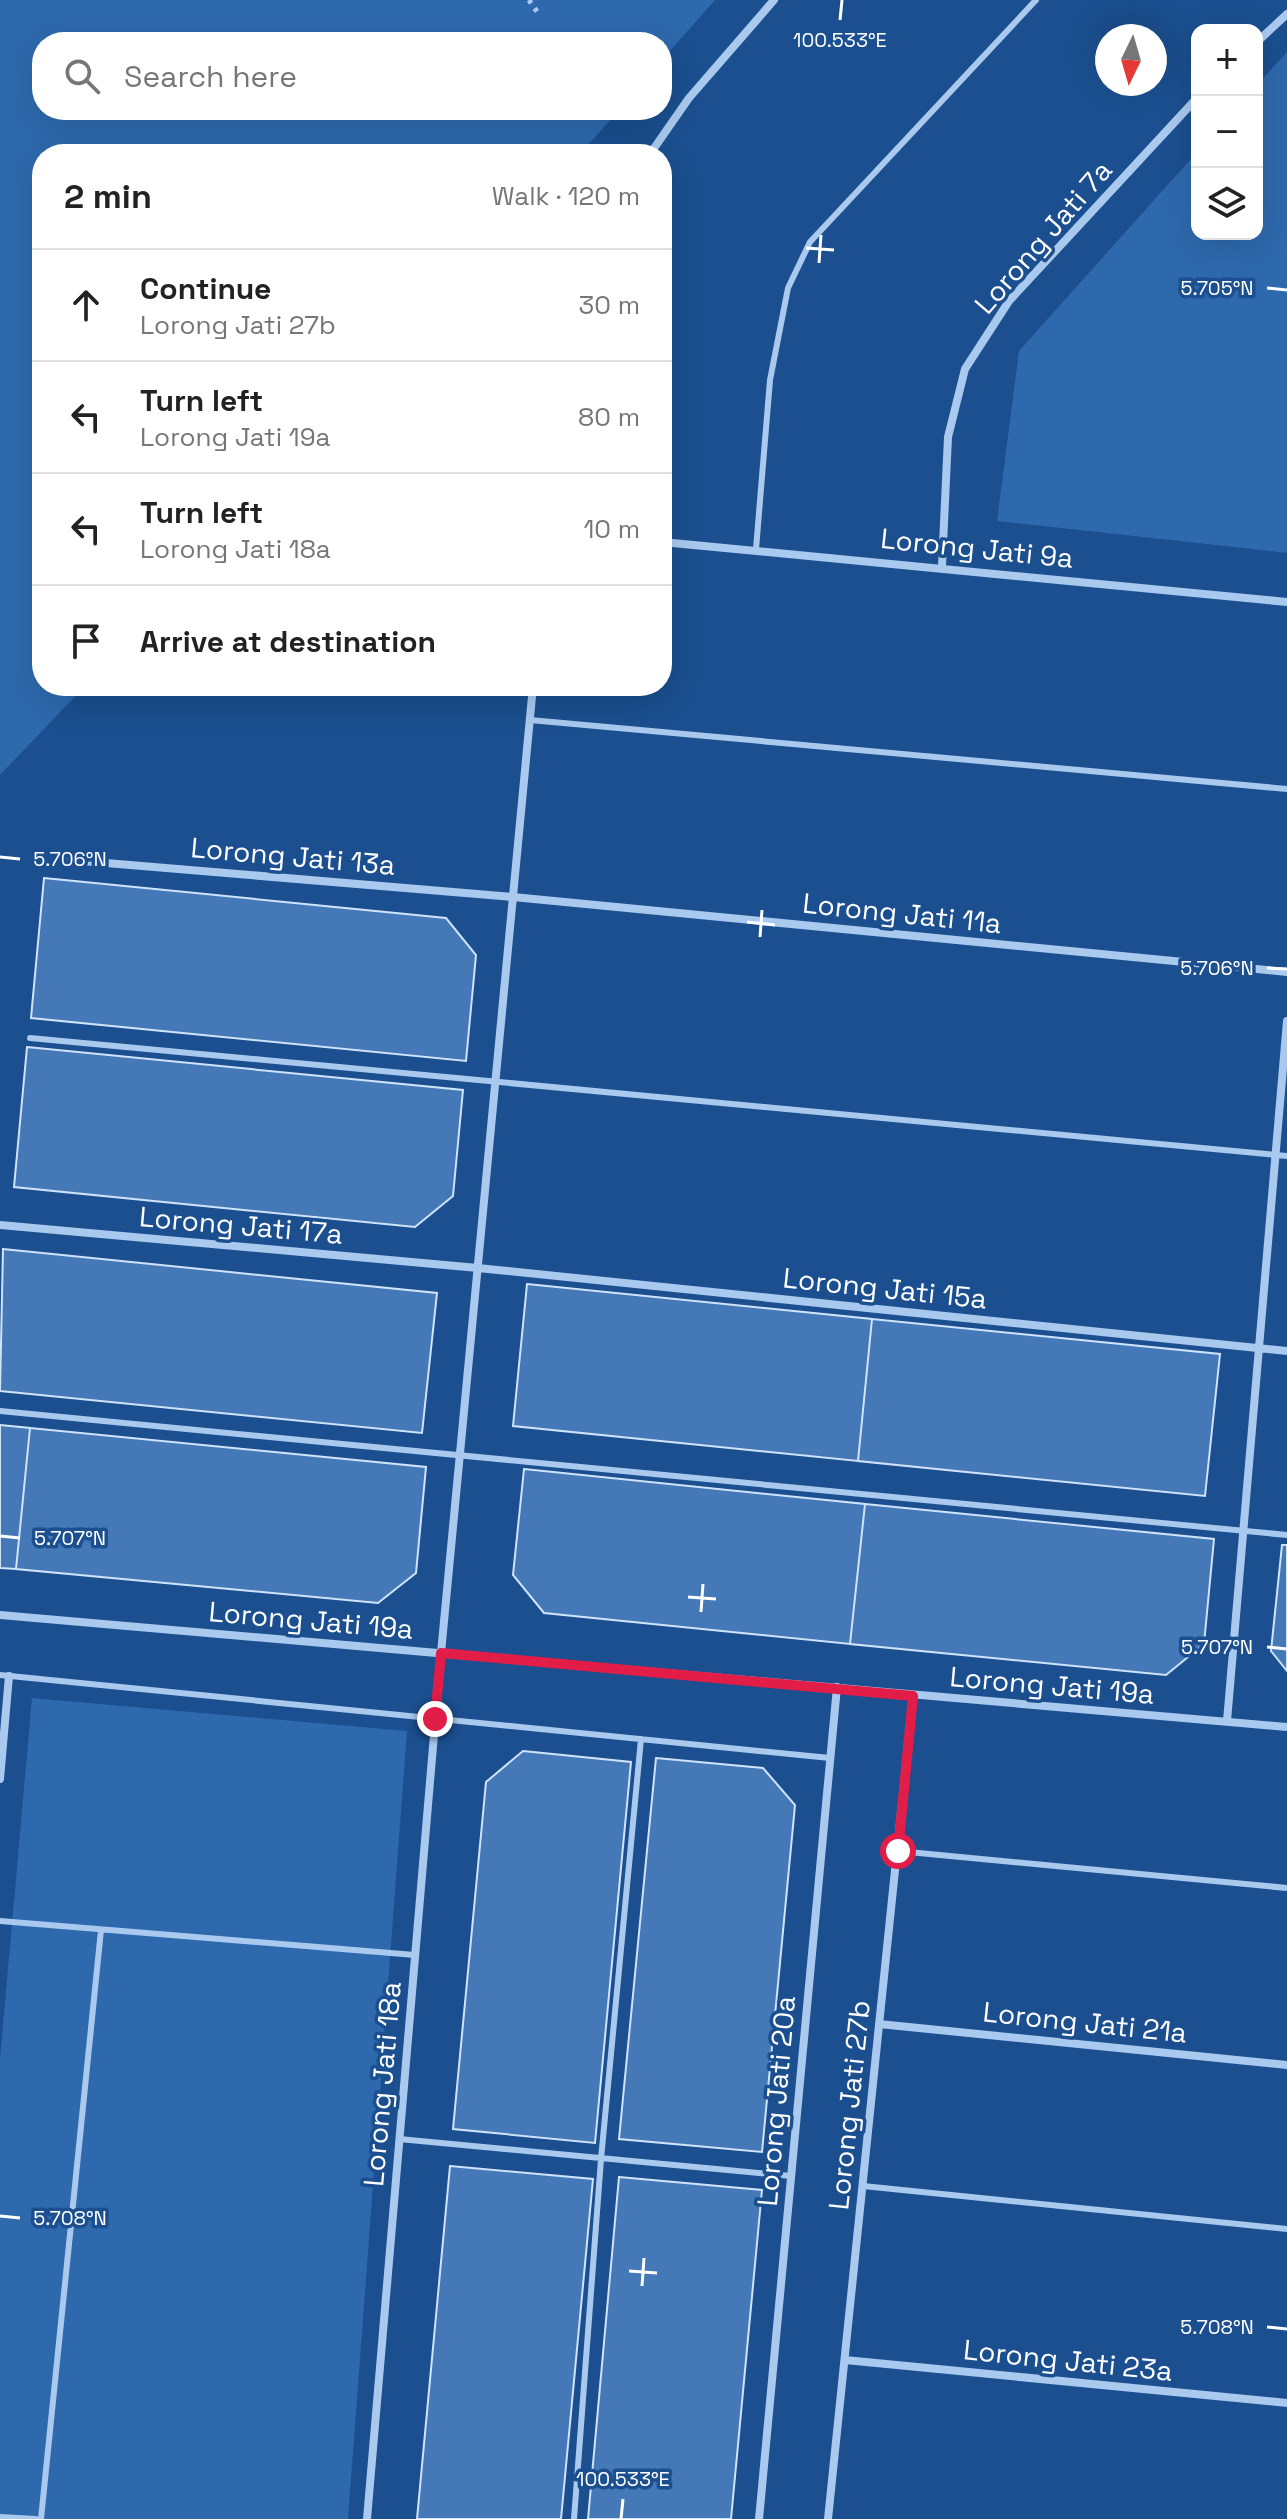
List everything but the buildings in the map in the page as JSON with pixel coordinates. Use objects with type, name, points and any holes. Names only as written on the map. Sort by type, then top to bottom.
[{"type":"street","points":[[657,144],[689,98],[774,0]]},
{"type":"street","points":[[1263,36],[1287,14]]},
{"type":"street","name":"Lorong Jati 7a","points":[[942,566],[948,437],[965,369],[1009,301],[1191,104]]},
{"type":"street","name":"Lorong Jati 9a","points":[[672,543],[942,566],[1287,602]]},
{"type":"street","name":"Lorong Jati 18a","points":[[367,2519],[435,1719],[532,696]]},
{"type":"street","name":"Lorong Jati 13a","points":[[70,860],[513,897]]},
{"type":"street","name":"Lorong Jati 11a","points":[[513,897],[1287,972]]},
{"type":"street","points":[[1227,1721],[1287,1021]]},
{"type":"street","name":"Lorong Jati 17a","points":[[0,1225],[478,1268]]},
{"type":"street","name":"Lorong Jati 15a","points":[[478,1268],[1287,1351]]},
{"type":"street","name":"Lorong Jati 19a","points":[[0,1615],[1287,1727]]},
{"type":"street","points":[[0,1779],[4,1675]]},
{"type":"street","name":"Lorong Jati 20a","points":[[759,2519],[837,1687]]},
{"type":"street","name":"Lorong Jati 27b","points":[[828,2519],[913,1696]]},
{"type":"street","name":"Lorong Jati 21a","points":[[879,2024],[1287,2065]]},
{"type":"street","name":"Lorong Jati 23a","points":[[845,2360],[1287,2403]]},
{"type":"lane","points":[[756,549],[770,380],[788,288],[810,242],[1036,0]]},
{"type":"lane","points":[[530,720],[1287,789]]},
{"type":"lane","points":[[30,1038],[1287,1156]]},
{"type":"lane","points":[[0,1411],[1287,1535]]},
{"type":"lane","points":[[4,1675],[830,1758]]},
{"type":"lane","points":[[574,2519],[601,2159],[641,1739]]},
{"type":"lane","points":[[898,1851],[1287,1888]]},
{"type":"lane","points":[[0,1921],[415,1955]]},
{"type":"lane","points":[[0,2517],[39,2519],[101,1930]]},
{"type":"lane","points":[[399,2139],[791,2176]]},
{"type":"lane","points":[[863,2186],[1287,2229]]},
{"type":"path","points":[[529,0],[538,13]]},
{"type":"shaded area","points":[[0,0],[715,0],[672,49],[672,32],[32,32],[32,120],[610,120],[589,144],[32,144],[32,696],[75,696],[0,775]]},
{"type":"shaded area","points":[[1287,52],[1287,553],[997,521],[1019,351],[1191,159],[1191,240],[1263,240],[1263,78]]},
{"type":"shaded area","points":[[32,1698],[407,1731],[348,2519],[0,2519],[0,2059]]},
{"type":"route","points":[[435,1719],[441,1653],[913,1696],[898,1851]]}]
